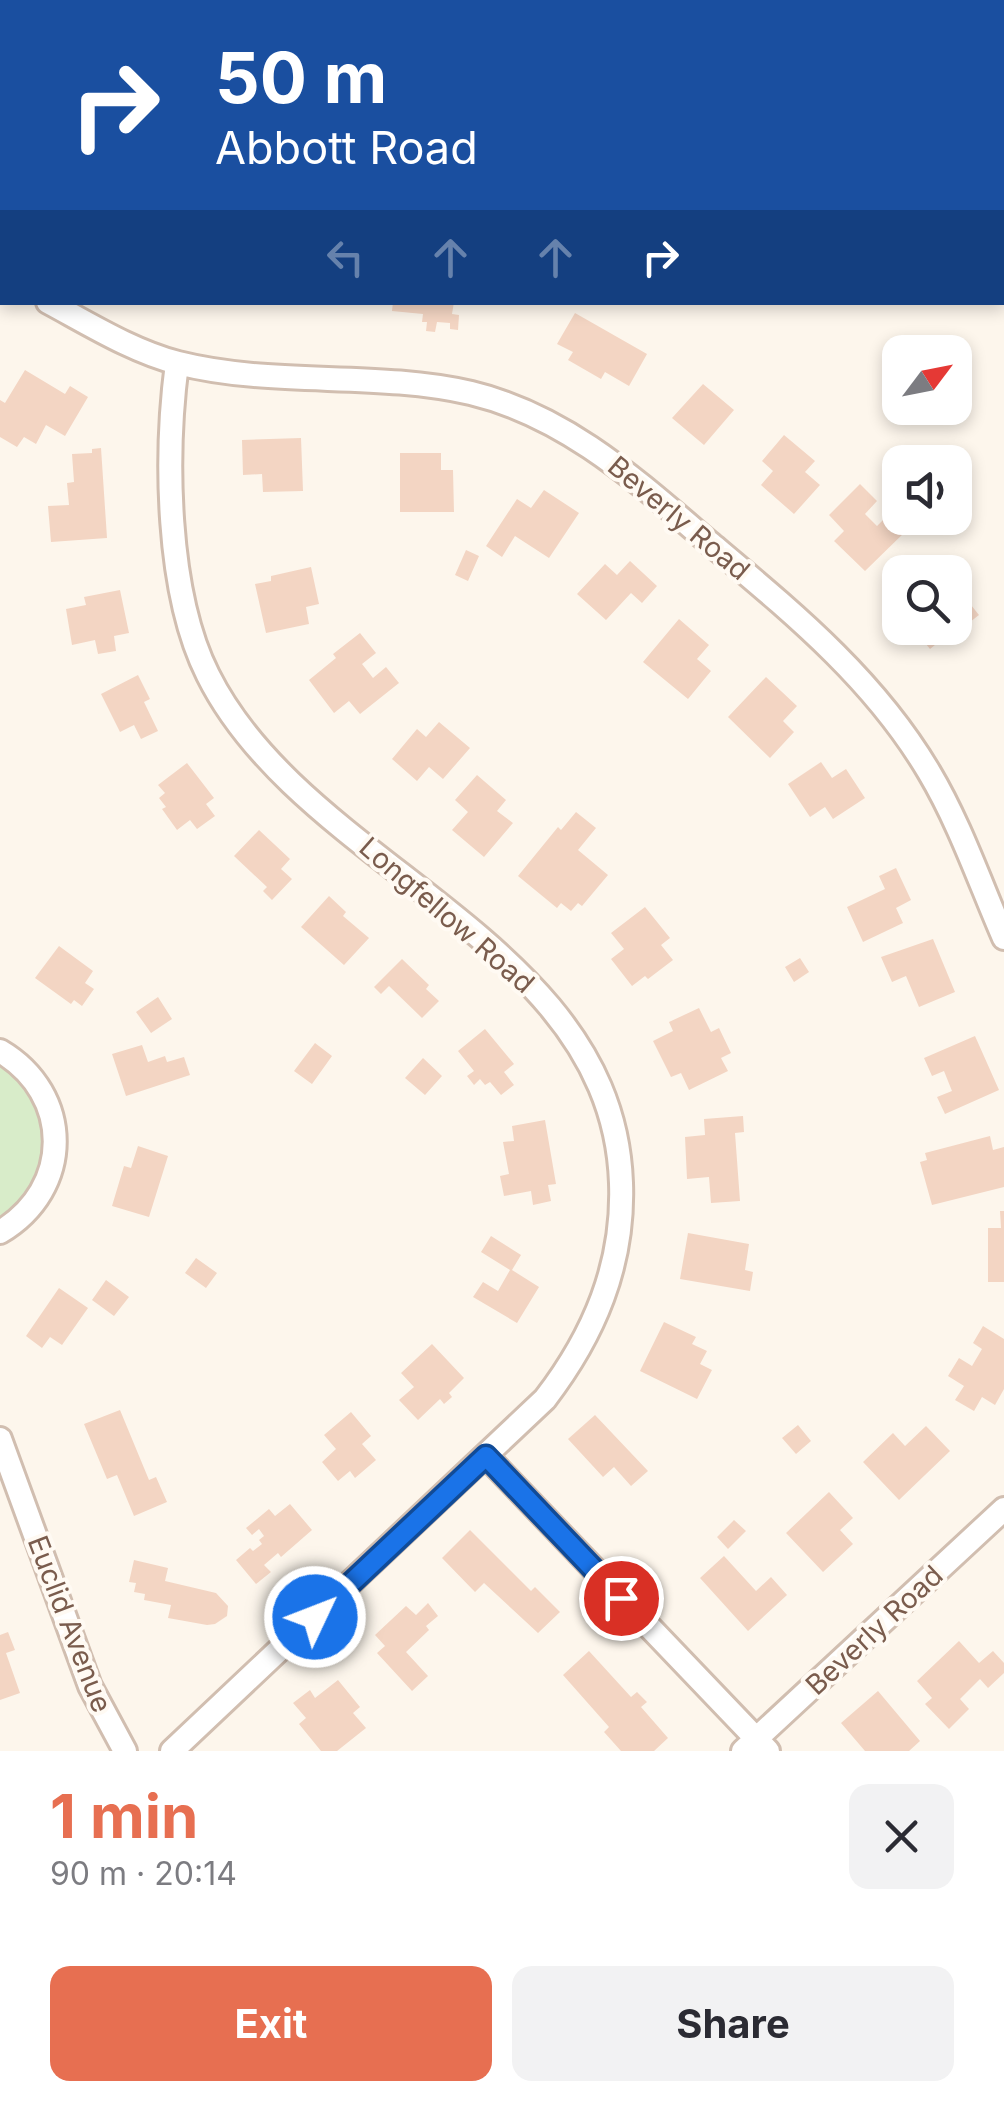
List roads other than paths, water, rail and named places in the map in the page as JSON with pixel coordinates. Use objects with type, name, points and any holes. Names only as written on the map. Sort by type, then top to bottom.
[{"type":"street","name":"Beverly Road","points":[[54,305],[132,346],[177,363],[467,392],[530,412],[592,447],[795,614],[884,706],[930,773],[1004,938]]},
{"type":"street","name":"Longfellow Road","points":[[172,1751],[545,1399],[570,1366],[600,1310],[618,1244],[622,1209],[616,1138],[607,1103],[581,1047],[540,994],[300,788],[249,735],[208,677],[184,612],[178,572],[171,434],[177,363]]},
{"type":"street","points":[[0,1051],[41,1090],[56,1134],[54,1158],[42,1192],[0,1232]]},
{"type":"street","name":"Euclid Avenue","points":[[0,1439],[90,1686],[125,1751]]},
{"type":"street","points":[[486,1456],[756,1747]]},
{"type":"street","name":"Beverly Road","points":[[756,1747],[1004,1509]]}]
